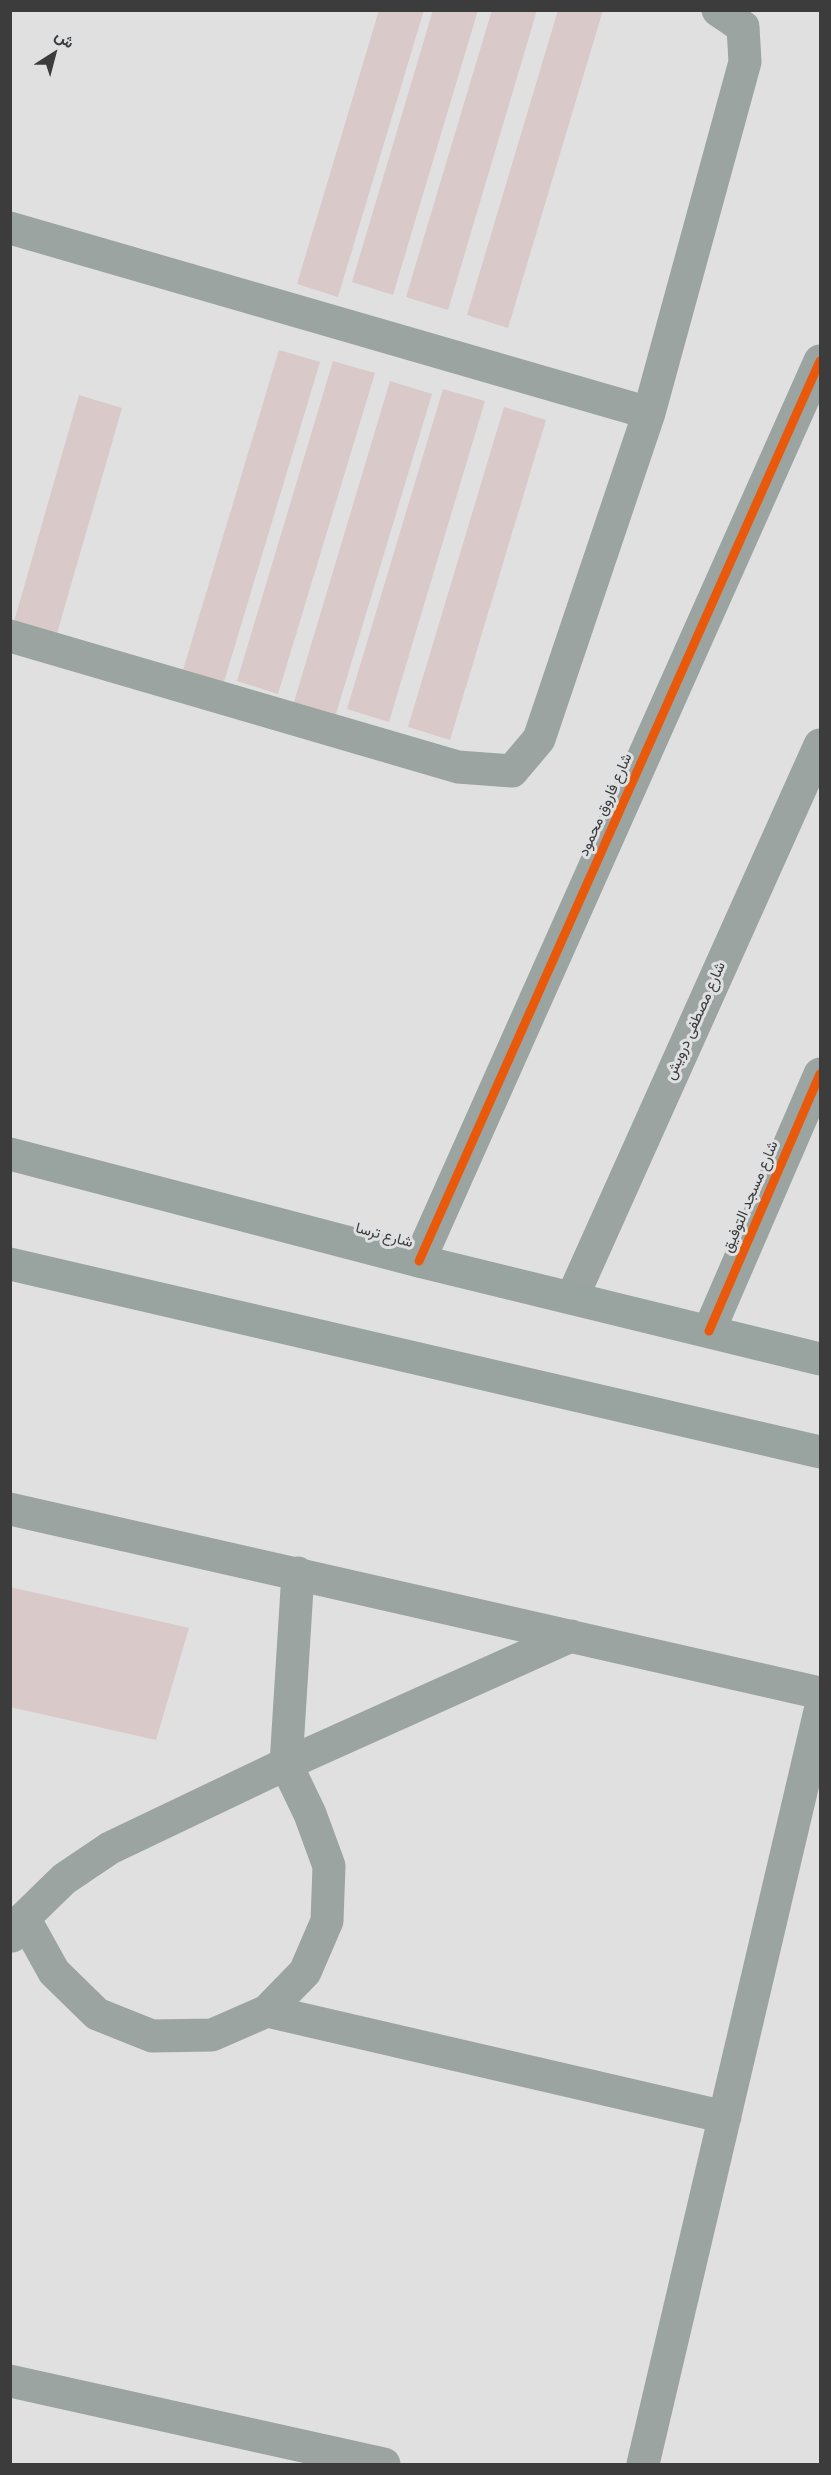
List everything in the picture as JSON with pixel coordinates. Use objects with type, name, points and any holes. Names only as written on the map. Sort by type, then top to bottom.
[{"type":"main road","name":"شارع ترسا","points":[[10,1154],[419,1261],[820,1359]]},
{"type":"main road","points":[[10,1264],[820,1452]]},
{"type":"street","points":[[10,636],[458,767],[512,771],[539,740],[649,412],[745,62],[742,27],[718,10]]},
{"type":"street","points":[[10,228],[649,412]]},
{"type":"street","name":"شارع فاروق محمود","points":[[419,1261],[820,361]]},
{"type":"street","name":"شارع مصطفى درويش","points":[[572,1298],[820,745]]},
{"type":"street","name":"شارع مسجد التوفيق","points":[[709,1331],[820,1074]]},
{"type":"street","points":[[10,1509],[820,1693]]},
{"type":"street","points":[[298,1573],[286,1764],[310,1814],[329,1866],[327,1921],[305,1972],[267,2011],[212,2035],[152,2036],[97,2014],[54,1972],[17,1928],[64,1879],[110,1848],[286,1764],[571,1636]]},
{"type":"street","points":[[643,2464],[820,1711]]},
{"type":"street","points":[[267,2011],[725,2117]]},
{"type":"street","points":[[10,2381],[384,2464]]},
{"type":"building","points":[[379,10],[424,10],[338,297],[297,284]]},
{"type":"building","points":[[433,10],[478,10],[393,295],[352,282]]},
{"type":"building","points":[[492,10],[537,10],[448,310],[406,297]]},
{"type":"building","points":[[558,10],[603,10],[508,328],[467,315]]},
{"type":"building","points":[[279,350],[320,362],[224,682],[183,670]]},
{"type":"building","points":[[333,361],[375,373],[278,694],[237,681]]},
{"type":"building","points":[[390,381],[432,394],[336,714],[294,702]]},
{"type":"building","points":[[443,389],[485,401],[389,722],[347,709]]},
{"type":"building","points":[[79,395],[122,408],[56,637],[13,625]]},
{"type":"building","points":[[504,407],[546,420],[450,740],[408,727]]},
{"type":"building","points":[[10,1587],[189,1628],[156,1740],[10,1707]]},
{"type":"cycle path","points":[[419,1261],[820,361]]},
{"type":"cycle path","points":[[709,1331],[820,1074]]}]
